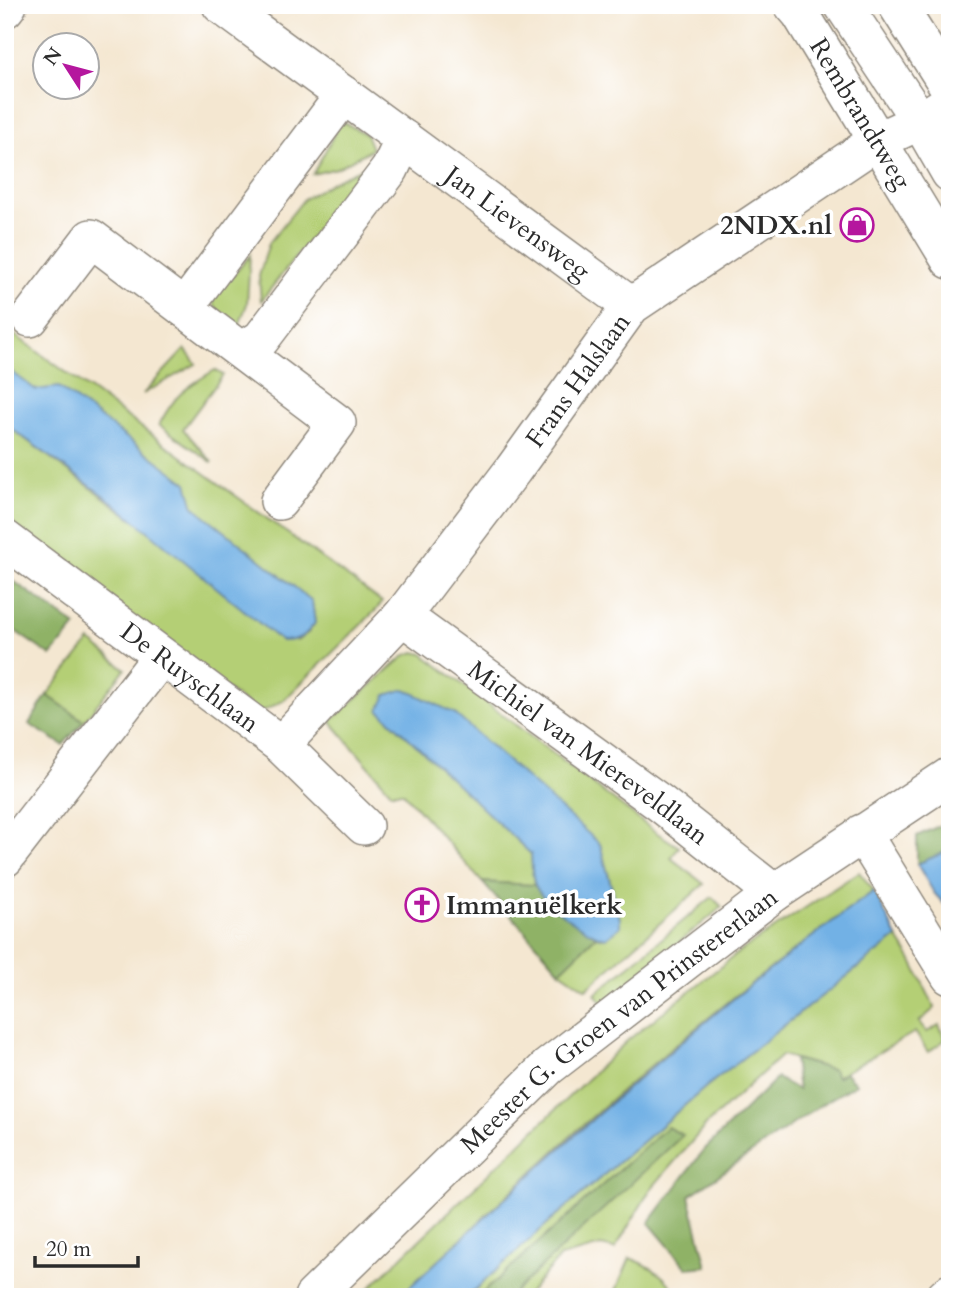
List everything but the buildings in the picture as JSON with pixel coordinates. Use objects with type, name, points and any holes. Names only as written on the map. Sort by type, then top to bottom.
[{"type":"street","name":"Jan Lievensweg","points":[[221,5],[631,306]]},
{"type":"street","name":"Rembrandtweg","points":[[793,5],[950,260]]},
{"type":"street","name":"Rembrandtweg","points":[[843,5],[935,111],[950,173]]},
{"type":"street","points":[[897,5],[950,89]]},
{"type":"street","points":[[184,308],[344,95]]},
{"type":"street","name":"Frans Halslaan","points":[[281,745],[402,616],[513,470],[631,306],[877,141],[935,111]]},
{"type":"street","points":[[243,351],[261,339],[352,220],[390,169],[404,139]]},
{"type":"street","points":[[30,318],[91,238],[337,423],[279,501]]},
{"type":"street","name":"De Ruyschlaan","points":[[5,539],[281,745],[364,826]]},
{"type":"street","name":"Michiel van Miereveldlaan","points":[[402,616],[660,803],[774,893]]},
{"type":"street","points":[[5,858],[161,657]]},
{"type":"street","name":"Meester G. Groen van Prinstererlaan","points":[[313,1297],[548,1067],[774,893],[950,776]]},
{"type":"street","points":[[862,833],[950,976]]},
{"type":"street","points":[[944,1297],[950,1293]]},
{"type":"green space","points":[[341,121],[366,134],[372,149],[337,168],[313,174]]},
{"type":"green space","points":[[367,166],[261,301],[259,276],[269,243],[304,199]]},
{"type":"green space","points":[[250,255],[247,304],[238,328],[216,309],[212,298],[213,282],[231,278]]},
{"type":"green space","points":[[5,328],[382,602],[377,609],[283,701],[259,713],[5,527],[5,424],[297,641],[309,632],[315,623],[312,601],[194,507],[187,483],[59,387],[36,390],[5,367]]},
{"type":"green space","points":[[185,349],[196,364],[143,394]]},
{"type":"green space","points":[[215,370],[223,375],[183,429],[213,463],[159,425],[182,392]]},
{"type":"green space","points":[[5,575],[76,626],[51,656],[5,624]]},
{"type":"green space","points":[[90,641],[125,669],[84,721],[47,695]]},
{"type":"green space","points":[[415,652],[423,654],[654,831],[679,847],[671,858],[704,884],[586,989],[560,971],[596,936],[606,938],[620,927],[600,844],[565,814],[379,710],[531,854],[534,885],[482,882],[403,792],[391,792],[330,721],[406,655]]},
{"type":"green space","points":[[47,695],[84,721],[63,745],[29,724]]},
{"type":"green space","points":[[950,821],[950,850],[917,864],[917,836]]},
{"type":"green space","points":[[859,872],[874,891],[758,978],[646,1070],[573,1134],[399,1297],[360,1297],[628,1040],[739,952]]},
{"type":"green space","points":[[482,882],[534,885],[558,910],[596,936],[560,971]]},
{"type":"green space","points":[[712,897],[722,907],[604,1004],[595,994]]},
{"type":"green space","points":[[897,937],[935,1008],[919,1022],[927,1032],[939,1025],[945,1040],[928,1052],[915,1032],[836,1077],[834,1070],[782,1055],[706,1125],[650,1190],[615,1249],[601,1246],[560,1257],[525,1297],[467,1297],[707,1086]]},
{"type":"green space","points":[[794,1059],[834,1070],[837,1077],[845,1072],[856,1084],[822,1104],[689,1196],[707,1266],[687,1268],[649,1223],[704,1150],[777,1078],[798,1090]]},
{"type":"green space","points":[[667,1127],[683,1135],[509,1297],[478,1297]]},
{"type":"green space","points":[[630,1258],[658,1273],[679,1297],[613,1297]]},
{"type":"water","points":[[5,367],[36,390],[59,387],[187,483],[194,507],[312,601],[315,623],[311,628],[301,637],[281,641],[114,503],[5,424]]},
{"type":"water","points":[[405,689],[454,713],[600,844],[620,927],[606,938],[567,918],[548,902],[533,879],[531,854],[379,710],[386,695]]},
{"type":"water","points":[[950,850],[950,900],[944,904],[934,893],[917,864]]},
{"type":"water","points":[[874,891],[897,937],[707,1086],[467,1297],[399,1297],[514,1190],[689,1035]]},
{"type":"place","name":"2NDX.nl","points":[[857,225]]},
{"type":"place","name":"Immanuëlkerk","points":[[422,905]]}]
